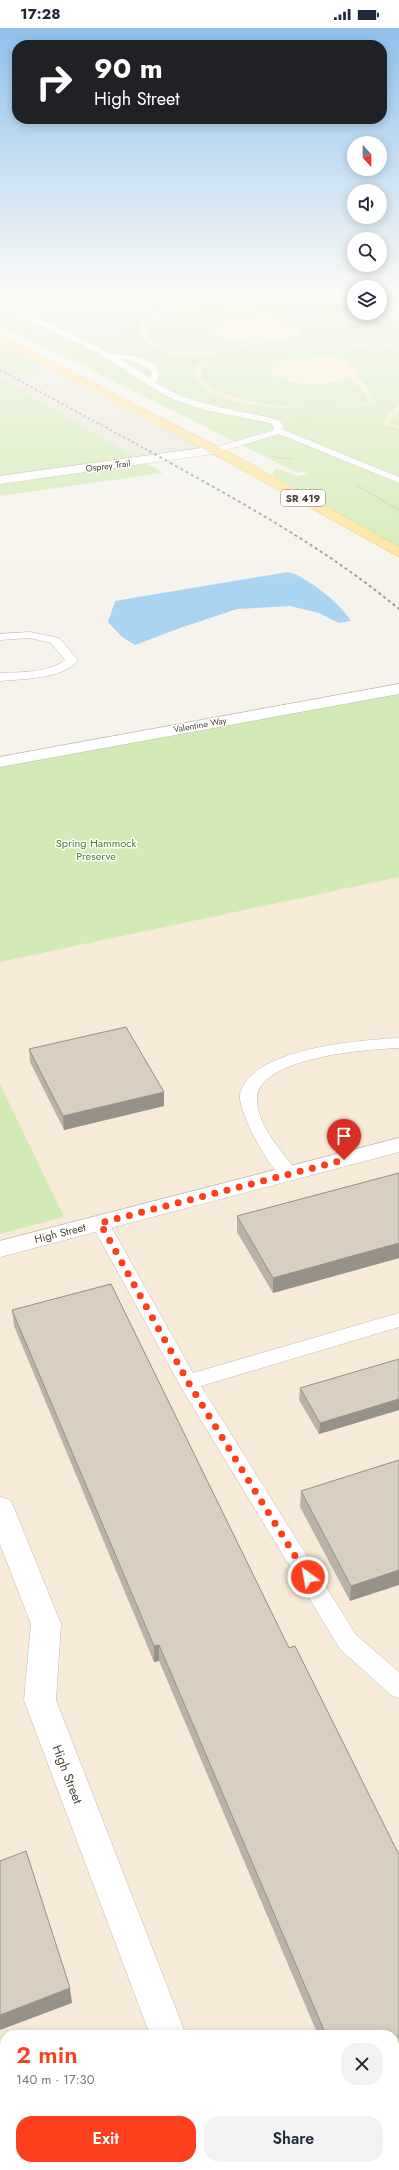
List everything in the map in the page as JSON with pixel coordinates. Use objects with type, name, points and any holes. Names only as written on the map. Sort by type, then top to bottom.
[{"type":"main road","name":"SR 419","points":[[98,389],[216,450],[399,554]]},
{"type":"street","name":"Osprey Trail","points":[[0,480],[216,450]]},
{"type":"street","name":"Valentine Way","points":[[0,762],[399,689]]},
{"type":"street","name":"High Street","points":[[0,1249],[399,1145]]},
{"type":"street","name":"High Street","points":[[0,1508],[46,1624],[40,1700],[166,2030]]},
{"type":"lane","points":[[162,389],[172,395],[197,405],[273,421],[280,425],[279,431]]},
{"type":"lane","points":[[216,450],[262,438],[279,431],[399,480]]},
{"type":"lane","points":[[0,637],[30,635],[55,640],[72,660],[62,668],[31,675],[0,677]]},
{"type":"lane","points":[[289,1174],[272,1153],[252,1115],[248,1094],[258,1077],[300,1056],[365,1044],[399,1043]]},
{"type":"lane","points":[[100,1223],[188,1382],[348,1642],[399,1687]]},
{"type":"lane","points":[[188,1382],[399,1320]]},
{"type":"path","points":[[294,415],[306,419],[310,423]]},
{"type":"path","points":[[272,457],[297,460]]},
{"type":"path","points":[[353,483],[399,510]]},
{"type":"shaded area","points":[[0,389],[88,389],[208,451],[0,481]]},
{"type":"shaded area","points":[[399,835],[399,2030],[0,2030],[0,917]]},
{"type":"green space","points":[[0,389],[19,389],[163,473],[0,496]]},
{"type":"green space","points":[[129,389],[399,389],[399,548],[272,475],[276,468],[297,476],[310,474],[305,472],[298,473]]},
{"type":"green space","name":"Spring Hammock Preserve","points":[[399,689],[399,877],[0,962],[0,764]]},
{"type":"green space","points":[[0,1084],[64,1217],[0,1234]]},
{"type":"sand","points":[[204,389],[214,389],[230,396],[280,406],[332,408],[353,406],[368,402],[366,395],[361,389],[368,389],[373,396],[376,404],[335,408],[307,409],[277,408],[248,404],[223,398]]},
{"type":"sand","points":[[399,405],[399,411],[389,423],[399,426],[399,428],[382,424],[387,416]]},
{"type":"water","points":[[288,572],[304,579],[331,599],[351,621],[339,623],[319,613],[290,606],[237,609],[135,645],[122,637],[108,622],[115,601]]},
{"type":"building","points":[[126,1027],[164,1092],[63,1116],[29,1049]]},
{"type":"building","points":[[399,1173],[399,1243],[273,1278],[237,1216]]},
{"type":"building","points":[[111,1284],[289,1648],[295,1646],[399,1855],[399,2030],[324,2030],[159,1645],[154,1646],[12,1310]]},
{"type":"building","points":[[399,1359],[399,1399],[320,1423],[300,1388]]},
{"type":"building","points":[[399,1460],[399,1570],[351,1586],[301,1491]]},
{"type":"building","points":[[26,1851],[70,1988],[0,2015],[0,1861]]},
{"type":"railway","points":[[35,389],[151,452]]},
{"type":"railway","points":[[149,451],[278,524],[340,564],[399,609]]},
{"type":"route","points":[[308,1577],[188,1382],[100,1223],[344,1160]]}]
